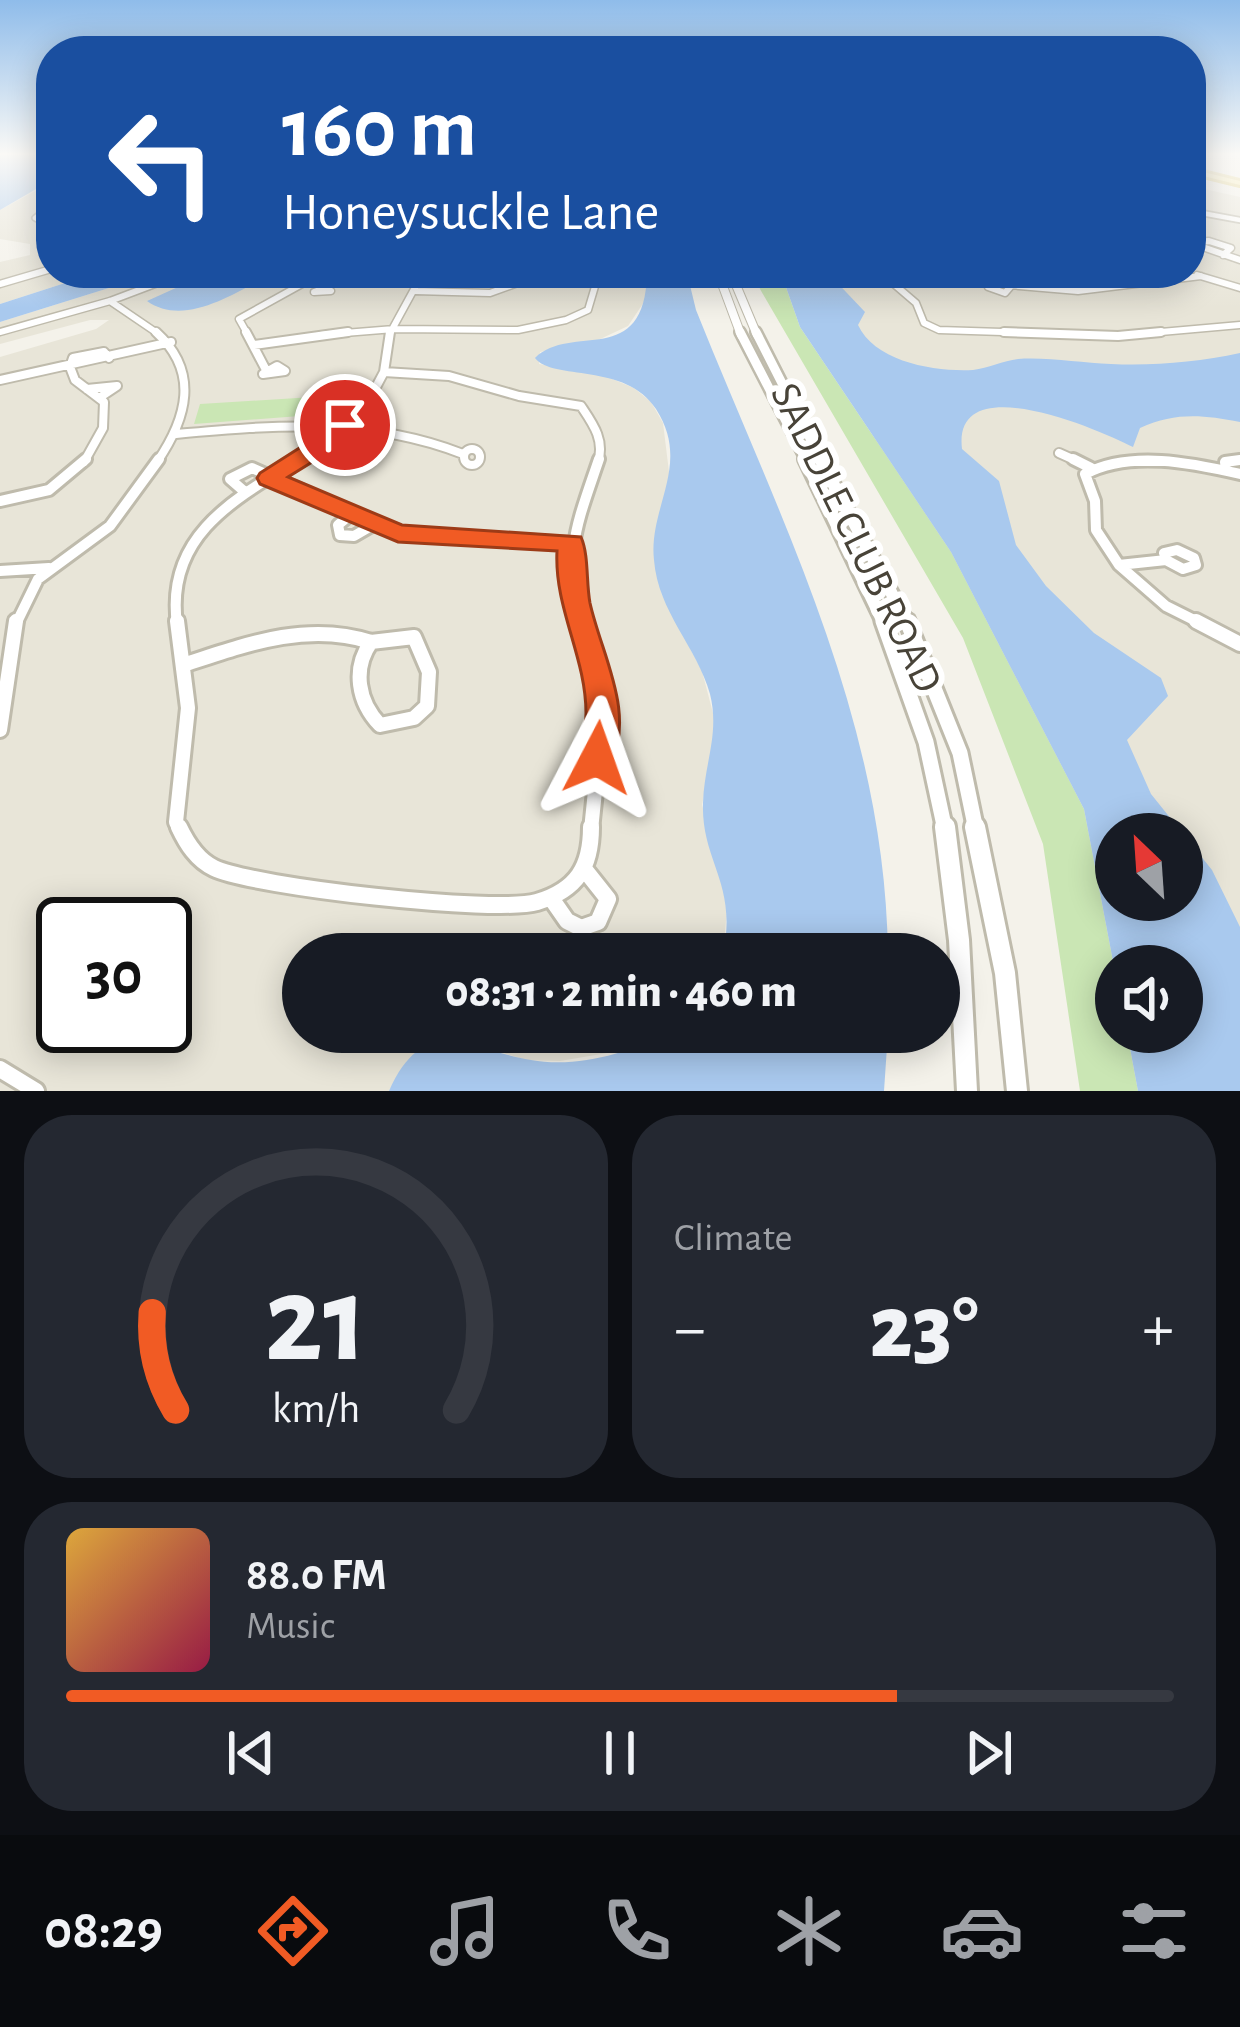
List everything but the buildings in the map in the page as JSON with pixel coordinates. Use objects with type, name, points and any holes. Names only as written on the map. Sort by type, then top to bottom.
[{"type":"street","points":[[1206,214],[1240,220]]},
{"type":"street","points":[[1206,248],[1240,260]]},
{"type":"street","points":[[0,284],[36,273]]},
{"type":"street","points":[[1206,278],[1240,288]]},
{"type":"street","points":[[0,332],[144,288]]},
{"type":"street","points":[[266,370],[239,319],[298,288]]},
{"type":"street","points":[[309,288],[316,290]]},
{"type":"street","points":[[384,372],[449,376],[581,406],[597,430],[601,452],[571,544],[570,574],[603,713],[591,797],[591,856],[584,870],[550,898],[535,903],[436,904],[260,880],[213,868],[189,848],[176,822],[188,708],[174,602],[193,538],[245,492],[330,441],[370,401],[384,372],[390,329],[416,288]]},
{"type":"street","points":[[415,291],[501,292],[508,288]]},
{"type":"street","points":[[254,345],[390,329],[490,332],[567,320],[588,310],[595,288]]},
{"type":"street","name":"SADDLE CLUB ROAD","points":[[721,288],[792,424],[897,596],[960,753],[1005,973],[1017,1091]]},
{"type":"street","name":"SADDLE CLUB ROAD","points":[[735,288],[912,696],[949,846],[968,1091]]},
{"type":"street","points":[[899,288],[916,303],[924,323],[940,330],[1118,336],[1240,325]]},
{"type":"street","points":[[1058,288],[1119,288]]},
{"type":"street","points":[[0,730],[3,678],[32,588],[49,568],[108,529],[176,434],[187,394],[186,376],[171,342],[110,301]]},
{"type":"street","points":[[932,339],[940,330]]},
{"type":"street","points":[[0,501],[34,496],[71,477],[97,443],[108,417],[99,398],[75,380],[70,367],[74,358],[104,352],[109,358],[171,342]]},
{"type":"street","points":[[0,380],[70,367]]},
{"type":"street","points":[[87,389],[117,386],[99,398]]},
{"type":"street","points":[[176,434],[345,425],[402,433],[463,454]]},
{"type":"street","points":[[1059,452],[1091,468],[1168,463],[1240,474]]},
{"type":"street","points":[[1226,470],[1226,462],[1240,460]]},
{"type":"street","points":[[245,492],[232,482],[232,474],[252,468],[373,525],[437,538],[571,544]]},
{"type":"street","points":[[1091,468],[1085,474],[1095,501],[1096,530],[1119,565],[1166,606],[1240,644]]},
{"type":"street","points":[[350,515],[338,525],[340,535],[354,536],[373,525]]},
{"type":"street","points":[[1119,565],[1166,560]]},
{"type":"street","points":[[0,571],[49,568]]},
{"type":"street","points":[[183,665],[249,644],[308,633],[343,633],[371,642],[400,635],[414,637],[423,646],[433,690],[431,704],[418,718],[380,725],[368,715],[359,681],[360,659],[371,642]]},
{"type":"street","points":[[550,898],[567,921],[581,928],[598,922],[608,899],[584,870]]},
{"type":"street","points":[[0,1069],[36,1091]]},
{"type":"shaded area","points":[[36,206],[36,288],[50,288],[0,304],[0,262],[30,255],[30,244],[0,239],[0,210]]},
{"type":"shaded area","points":[[1206,206],[1240,206],[1240,1091],[1138,1091],[1131,1053],[1203,1053],[1203,945],[1110,945],[1105,921],[1203,921],[1203,813],[1095,813],[1095,867],[1084,809],[789,288],[1206,288]]},
{"type":"shaded area","points":[[109,288],[646,288],[646,299],[628,326],[596,341],[540,352],[539,364],[598,373],[634,388],[651,402],[663,423],[670,480],[654,543],[662,595],[702,671],[714,717],[715,740],[702,805],[728,898],[725,933],[282,933],[282,1053],[418,1053],[407,1061],[389,1091],[0,1091],[0,357],[96,329],[109,320],[90,320],[0,344],[0,322]]},
{"type":"shaded area","points":[[504,1053],[607,1053],[560,1061],[526,1060]]},
{"type":"green space","points":[[760,288],[786,288],[800,327],[951,552],[1084,809],[1095,867],[1095,921],[1105,921],[1110,945],[1095,945],[1095,1053],[1131,1053],[1138,1091],[1080,1091],[1043,844],[963,638]]},
{"type":"green space","points":[[313,397],[300,416],[194,424],[200,404]]},
{"type":"water","points":[[50,288],[109,288],[0,322],[0,304]]},
{"type":"water","points":[[176,288],[244,288],[194,309],[178,311],[147,301]]},
{"type":"water","points":[[645,288],[691,288],[823,624],[848,703],[869,784],[887,933],[726,933],[723,891],[704,824],[713,709],[704,677],[663,596],[654,560],[670,467],[666,429],[643,394],[627,384],[557,369],[535,358],[567,343],[620,333],[634,322]]},
{"type":"water","points":[[786,288],[842,288],[865,312],[858,325],[878,348],[908,362],[941,369],[973,370],[1029,359],[1160,364],[1240,353],[1240,422],[1165,419],[1140,428],[1133,447],[1032,410],[980,411],[965,424],[962,449],[999,481],[1016,545],[1046,586],[1094,633],[1161,678],[1168,696],[1127,740],[1151,794],[1166,813],[1095,813],[1095,867],[1084,809],[951,552],[800,327]]},
{"type":"water","points":[[1203,859],[1240,927],[1240,1091],[1138,1091],[1131,1053],[1203,1053],[1203,945],[1110,945],[1105,921],[1203,921]]},
{"type":"water","points":[[416,1053],[504,1053],[548,1062],[619,1053],[887,1053],[884,1091],[389,1091]]},
{"type":"route","points":[[345,425],[330,441],[269,478],[398,533],[571,544],[570,574],[603,713],[597,758]]}]
